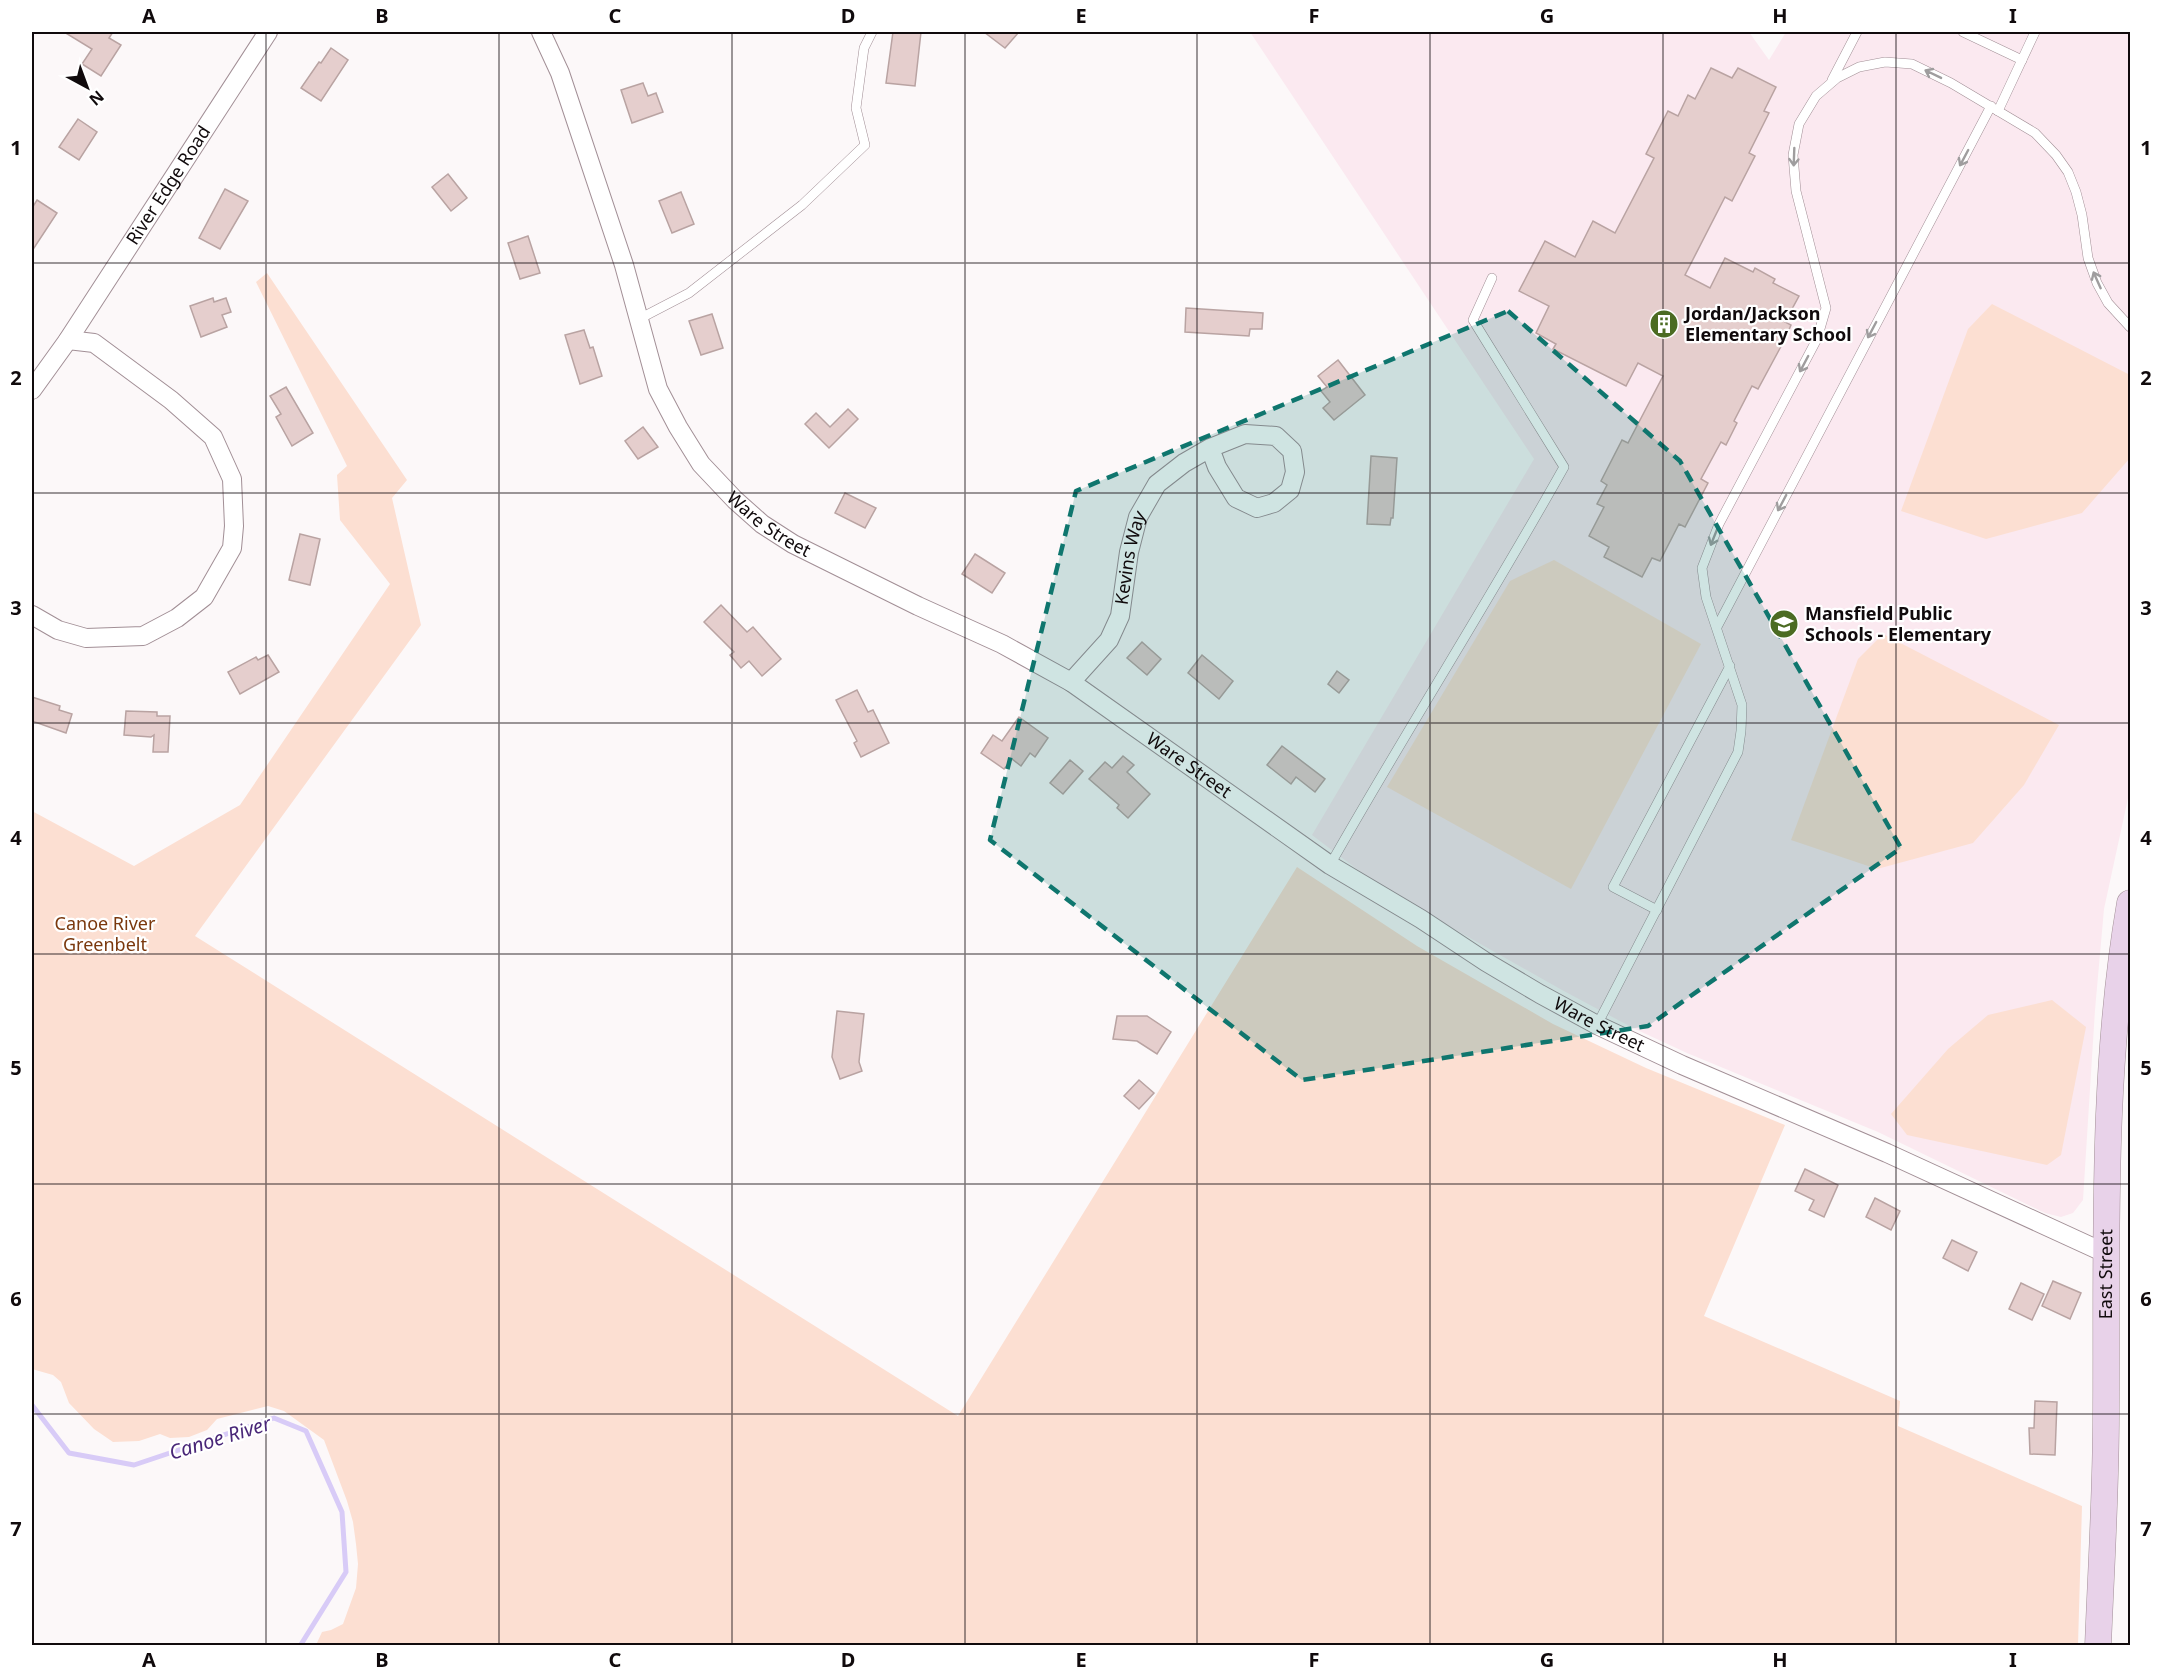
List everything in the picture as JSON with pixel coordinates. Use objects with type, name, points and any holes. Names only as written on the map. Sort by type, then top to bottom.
[{"type":"main road","name":"East Street","points":[[2097,1646],[2106,1414],[2105,1253],[2115,1015],[2121,952],[2130,903]]},
{"type":"street","name":"River Edge Road","points":[[32,390],[68,340],[268,32]]},
{"type":"street","name":"Ware Street","points":[[541,32],[560,73],[624,265],[658,389],[701,464],[735,500],[762,524],[789,542],[1002,644],[1071,682],[1330,865],[1421,919],[1486,962],[1597,1024],[1682,1065],[1887,1153],[2105,1253]]},
{"type":"street","points":[[32,615],[58,630],[86,638],[144,636],[177,618],[204,597],[232,548],[234,526],[232,479],[213,437],[171,400],[94,343],[68,340]]},
{"type":"street","name":"Kevins Way","points":[[1071,682],[1109,640],[1120,616],[1129,552],[1138,517],[1157,484],[1184,463],[1210,448],[1245,434],[1276,436],[1292,451],[1295,472],[1290,489],[1274,503],[1257,508],[1236,498],[1217,467],[1210,448]]},
{"type":"lane","points":[[639,319],[689,293],[793,213],[864,145],[856,108],[864,48],[873,32]]},
{"type":"lane","points":[[1831,84],[1857,32]]},
{"type":"lane","points":[[1963,32],[2022,60]]},
{"type":"lane","points":[[1717,627],[1991,106],[2022,60],[2035,32]]},
{"type":"lane","points":[[1597,1024],[1738,752],[1742,731],[1742,705],[1706,597],[1702,568],[1719,524],[1817,339],[1826,308],[1796,191],[1793,155],[1799,124],[1816,96],[1837,78],[1860,67],[1885,62],[1912,64],[1991,106],[2034,133],[2056,155],[2068,172],[2082,215],[2088,258],[2097,283],[2108,303],[2130,327]]},
{"type":"lane","points":[[1330,865],[1564,467],[1473,320],[1492,278]]},
{"type":"lane","points":[[1657,910],[1613,887],[1730,666]]},
{"type":"highlighted area","points":[[1508,311],[1680,461],[1901,848],[1648,1026],[1302,1080],[990,840],[1076,491]]},
{"type":"shaded area","name":"Mansfield Public Schools - Elementary","points":[[1250,32],[1749,32],[1769,60],[1786,32],[2130,32],[2130,789],[2104,909],[2083,1200],[2073,1213],[2061,1217],[2045,1213],[1878,1132],[1687,1053],[1633,1028],[1424,912],[1366,876],[1312,835],[1534,459]]},
{"type":"green space","name":"Canoe River Greenbelt","points":[[267,273],[407,480],[392,498],[421,625],[195,936],[958,1416],[1297,867],[1417,946],[1553,1024],[1646,1068],[1785,1125],[1704,1316],[1900,1401],[1898,1426],[2082,1506],[2078,1645],[316,1645],[322,1632],[343,1624],[356,1588],[358,1564],[353,1522],[324,1440],[284,1411],[268,1406],[217,1419],[207,1430],[189,1437],[170,1438],[160,1434],[139,1441],[113,1442],[94,1429],[69,1403],[61,1382],[53,1375],[32,1369],[32,811],[134,866],[240,805],[390,584],[340,520],[337,475],[347,466],[256,282]]},
{"type":"green space","points":[[1992,304],[2130,375],[2130,458],[2082,513],[1986,539],[1901,511],[1968,329]]},
{"type":"green space","points":[[1554,560],[1701,644],[1571,889],[1387,787],[1510,581]]},
{"type":"green space","points":[[1883,634],[2059,725],[2024,785],[1973,843],[1877,869],[1791,840],[1858,659]]},
{"type":"green space","points":[[2052,1000],[2086,1027],[2061,1155],[2047,1165],[1907,1135],[1891,1114],[1948,1049],[1988,1015]]},
{"type":"building","points":[[64,32],[113,32],[109,38],[121,45],[101,76],[82,64],[92,49]]},
{"type":"building","points":[[893,32],[921,32],[915,86],[886,83]]},
{"type":"building","points":[[984,32],[1019,32],[1005,48]]},
{"type":"building","points":[[331,48],[348,60],[321,101],[301,88]]},
{"type":"building","name":"Jordan/Jackson Elementary School","points":[[1711,68],[1732,78],[1738,68],[1776,87],[1764,111],[1769,113],[1749,153],[1755,156],[1732,201],[1725,197],[1685,275],[1710,288],[1725,258],[1753,272],[1755,268],[1775,279],[1773,283],[1799,296],[1785,322],[1791,325],[1785,339],[1758,389],[1752,386],[1734,421],[1737,423],[1726,445],[1721,442],[1701,479],[1708,483],[1685,527],[1679,524],[1660,561],[1652,558],[1642,577],[1604,557],[1609,547],[1589,536],[1604,507],[1597,504],[1607,485],[1601,481],[1622,440],[1628,443],[1663,376],[1638,363],[1626,386],[1553,349],[1556,344],[1536,333],[1549,306],[1519,291],[1545,241],[1575,257],[1593,221],[1615,233],[1654,158],[1646,154],[1668,111],[1678,116],[1688,95],[1695,99]]},
{"type":"building","points":[[643,83],[648,96],[656,93],[663,112],[632,123],[621,90]]},
{"type":"building","points":[[78,119],[97,132],[79,160],[59,147]]},
{"type":"building","points":[[448,174],[467,198],[451,211],[432,187]]},
{"type":"building","points":[[225,189],[248,201],[220,249],[199,238]]},
{"type":"building","points":[[681,192],[694,224],[672,233],[659,201]]},
{"type":"building","points":[[37,200],[57,213],[32,251],[32,208]]},
{"type":"building","points":[[528,236],[540,273],[520,279],[508,243]]},
{"type":"building","points":[[213,298],[214,302],[226,298],[231,312],[222,315],[227,327],[201,337],[190,306]]},
{"type":"building","points":[[1186,308],[1263,313],[1262,329],[1250,329],[1249,336],[1185,332]]},
{"type":"building","points":[[712,314],[723,348],[701,355],[689,321]]},
{"type":"building","points":[[584,330],[590,348],[593,347],[602,376],[580,384],[565,335]]},
{"type":"building","points":[[1338,360],[1365,395],[1334,420],[1323,408],[1330,402],[1321,391],[1327,387],[1318,376]]},
{"type":"building","points":[[286,387],[313,433],[292,446],[276,417],[281,414],[270,396]]},
{"type":"building","points":[[848,409],[858,419],[829,448],[805,424],[816,413],[830,427]]},
{"type":"building","points":[[643,427],[658,447],[638,459],[625,441]]},
{"type":"building","points":[[1371,456],[1397,458],[1393,518],[1391,518],[1390,525],[1367,524]]},
{"type":"building","points":[[845,493],[876,508],[865,528],[835,513]]},
{"type":"building","points":[[300,534],[320,539],[310,585],[289,580]]},
{"type":"building","points":[[975,554],[1005,573],[992,593],[962,574]]},
{"type":"building","points":[[721,605],[747,632],[753,627],[781,659],[762,676],[749,661],[741,668],[730,655],[734,652],[704,622]]},
{"type":"building","points":[[1142,642],[1161,659],[1147,675],[1127,658]]},
{"type":"building","points":[[268,655],[279,672],[240,694],[228,672],[256,657],[258,660]]},
{"type":"building","points":[[1202,655],[1233,681],[1219,699],[1188,673]]},
{"type":"building","points":[[1337,671],[1349,680],[1339,693],[1328,684]]},
{"type":"building","points":[[857,690],[868,712],[873,710],[889,743],[861,757],[854,743],[857,741],[836,700]]},
{"type":"building","points":[[32,697],[60,706],[59,710],[72,714],[66,733],[32,721]]},
{"type":"building","points":[[126,711],[157,712],[157,716],[170,716],[168,752],[153,752],[154,735],[151,737],[124,735]]},
{"type":"building","points":[[1019,717],[1048,738],[1035,757],[1030,753],[1021,766],[1012,759],[1004,769],[981,753],[993,735],[1002,741]]},
{"type":"building","points":[[1282,746],[1325,779],[1315,792],[1296,777],[1291,784],[1267,765]]},
{"type":"building","points":[[1123,756],[1134,765],[1127,772],[1150,794],[1128,818],[1117,808],[1119,805],[1089,779],[1105,762],[1112,768]]},
{"type":"building","points":[[1070,760],[1083,771],[1063,794],[1050,783]]},
{"type":"building","points":[[837,1011],[864,1014],[859,1062],[862,1071],[840,1079],[832,1057]]},
{"type":"building","points":[[1117,1016],[1147,1016],[1171,1032],[1157,1054],[1137,1041],[1113,1039]]},
{"type":"building","points":[[1139,1080],[1154,1093],[1139,1109],[1124,1096]]},
{"type":"building","points":[[1805,1169],[1838,1185],[1824,1217],[1809,1210],[1814,1200],[1795,1191]]},
{"type":"building","points":[[1875,1198],[1900,1211],[1891,1230],[1866,1217]]},
{"type":"building","points":[[1952,1240],[1977,1252],[1968,1271],[1943,1258]]},
{"type":"building","points":[[2053,1281],[2081,1293],[2070,1319],[2042,1306]]},
{"type":"building","points":[[2021,1283],[2044,1294],[2032,1320],[2009,1309]]},
{"type":"building","points":[[2035,1401],[2057,1402],[2055,1455],[2030,1454],[2029,1428],[2034,1428]]},
{"type":"waterway","name":"Canoe River","points":[[32,1405],[69,1453],[134,1465],[274,1418],[306,1431],[342,1512],[346,1572],[300,1646]]},
{"type":"place","name":"Jordan/Jackson Elementary School","points":[[1664,324]]},
{"type":"place","name":"Mansfield Public Schools - Elementary","points":[[1784,624]]}]
